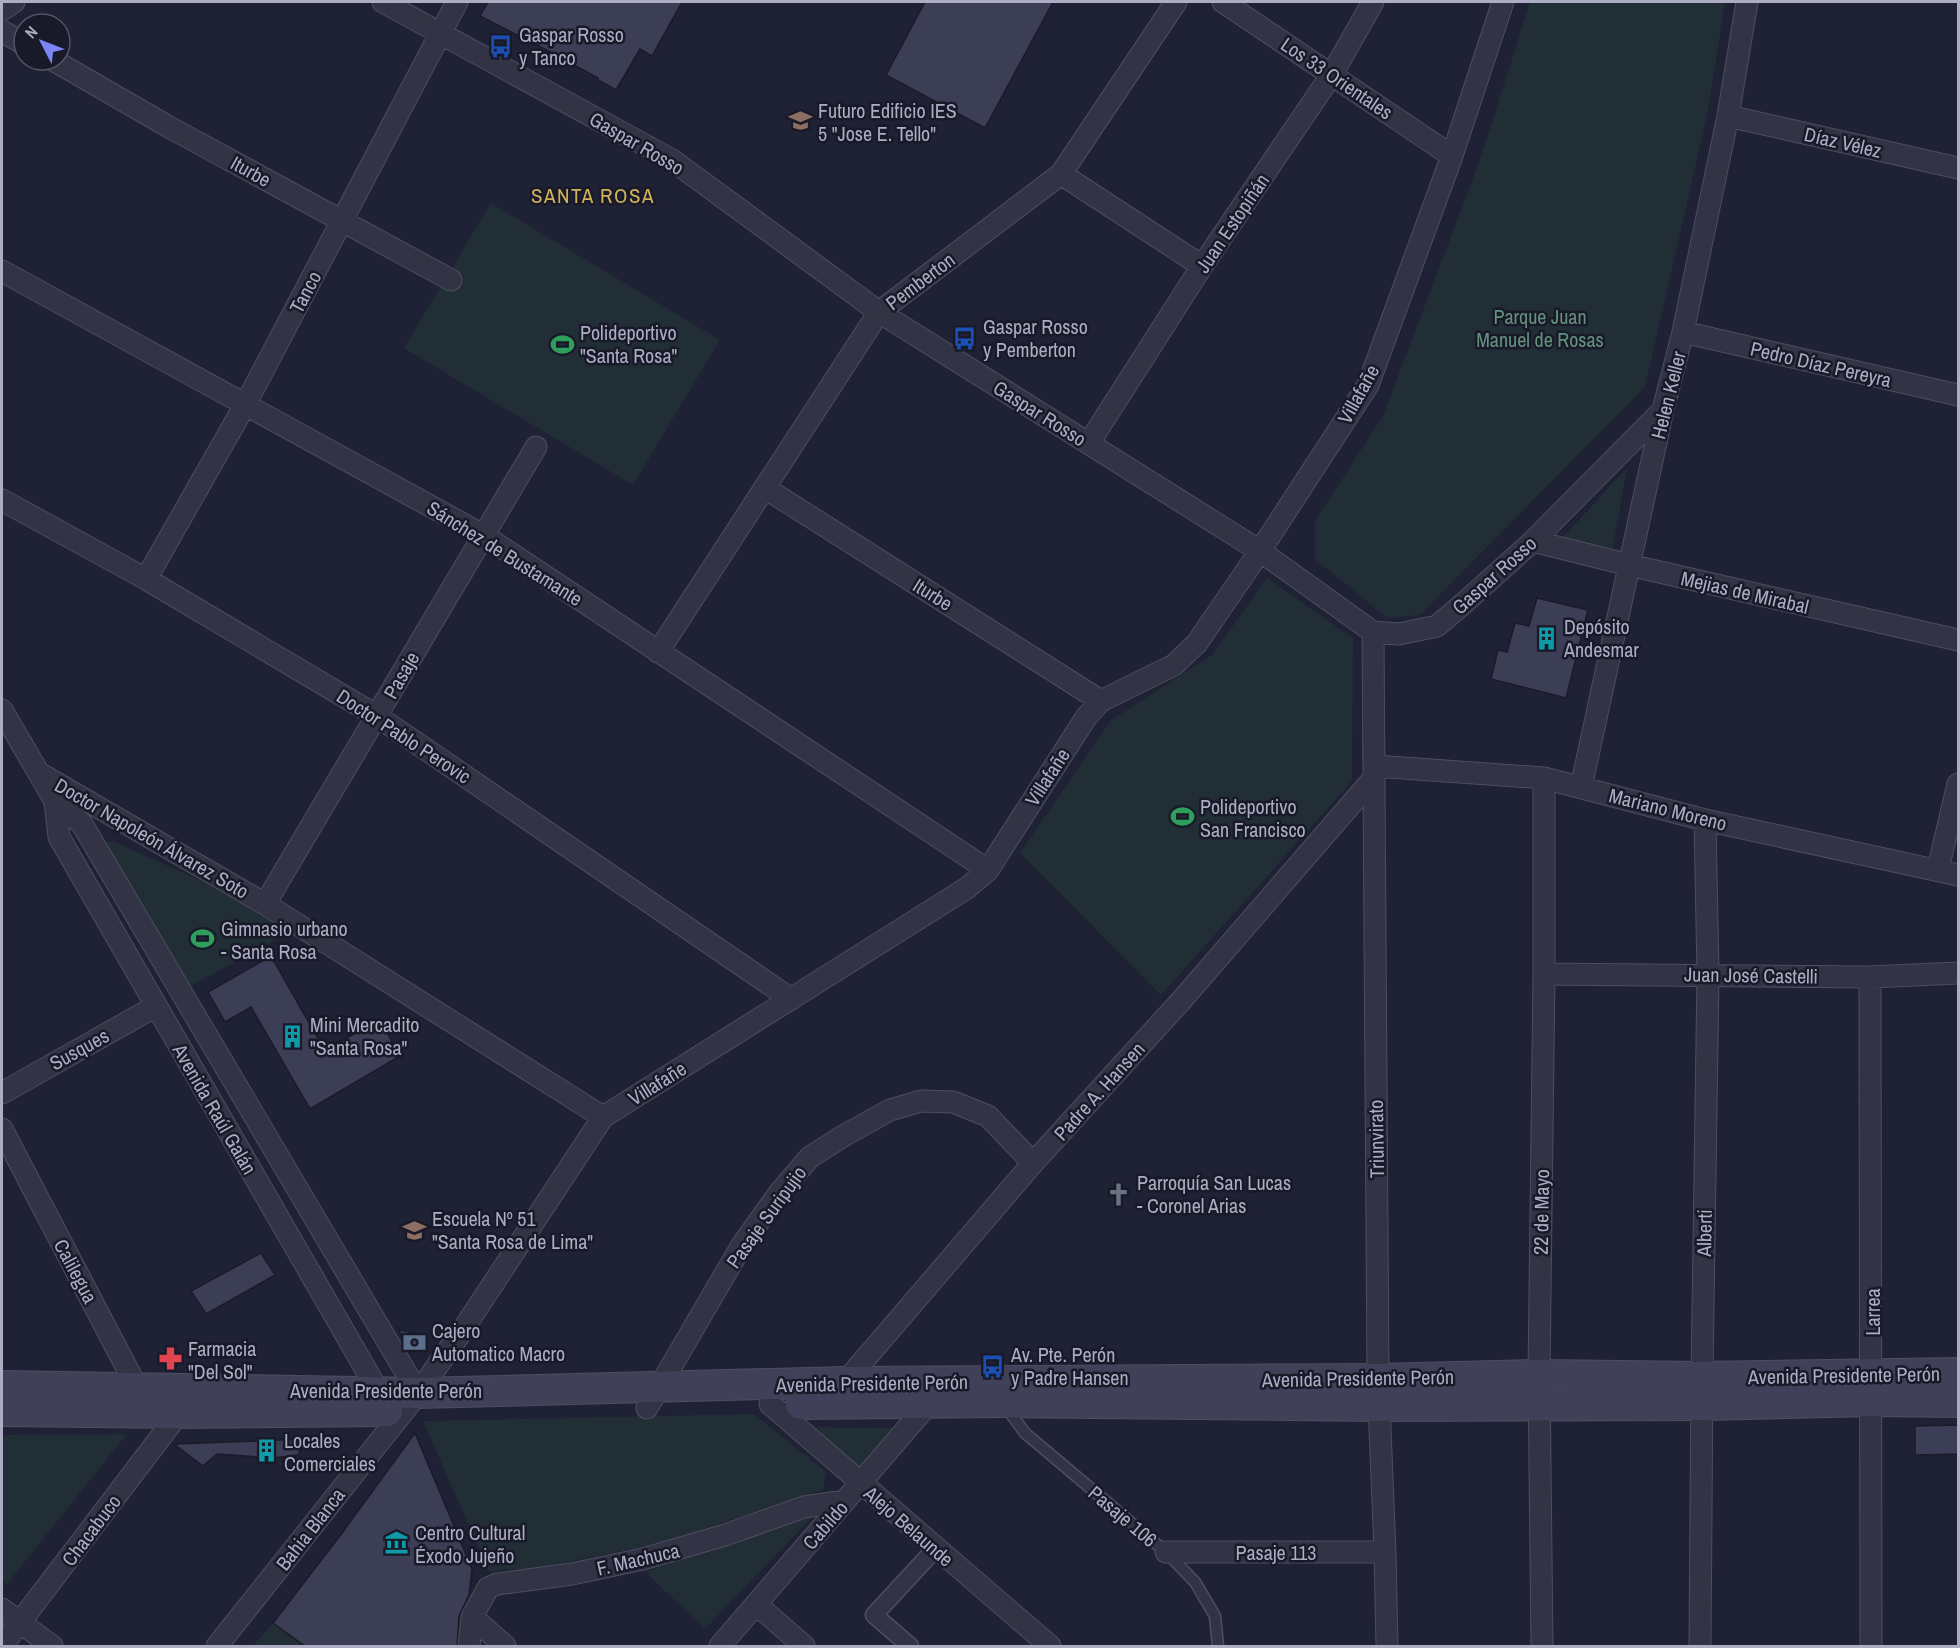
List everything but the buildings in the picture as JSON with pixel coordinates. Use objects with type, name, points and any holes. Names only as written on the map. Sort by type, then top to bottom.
[{"type":"main road","name":"Avenida Presidente Perón","points":[[2,1411],[165,1413],[397,1402],[653,1398],[837,1392],[1379,1392],[1540,1405],[1702,1391],[1871,1388],[1959,1373]]},
{"type":"main road","name":"Avenida Presidente Perón","points":[[653,1398],[770,1404],[837,1392],[930,1402],[1002,1402],[1379,1392],[1539,1375],[1702,1391]]},
{"type":"main road","name":"Avenida Presidente Perón","points":[[2,1386],[136,1388],[397,1402]]},
{"type":"main road","name":"Avenida Presidente Perón","points":[[1871,1388],[1959,1401]]},
{"type":"street","points":[[2,10],[14,2]]},
{"type":"street","name":"Gaspar Rosso","points":[[383,2],[672,160],[879,312],[1260,551],[1373,632],[1399,634],[1437,626],[1533,541],[1663,410]]},
{"type":"street","name":"Tanco","points":[[146,579],[245,405],[457,2]]},
{"type":"street","name":"Pemberton","points":[[658,652],[879,312],[1061,174],[1176,2]]},
{"type":"street","name":"Los 33 Orientales","points":[[1223,2],[1452,156]]},
{"type":"street","name":"Juan Estopiñán","points":[[1089,443],[1202,266],[1332,74],[1373,2]]},
{"type":"street","name":"Villafañe","points":[[397,1402],[462,1331],[603,1117],[967,888],[988,870],[1087,716],[1101,701],[1174,665],[1197,643],[1368,385],[1452,156],[1503,2]]},
{"type":"street","name":"Helen Keller","points":[[1581,788],[1663,410],[1683,332],[1728,116],[1747,2]]},
{"type":"street","name":"Iturbe","points":[[72,71],[169,127],[450,280]]},
{"type":"street","name":"Díaz Vélez","points":[[1728,116],[1959,168]]},
{"type":"street","points":[[1061,174],[1202,266]]},
{"type":"street","name":"Sánchez de Bustamante","points":[[2,271],[483,535],[988,870]]},
{"type":"street","name":"Pedro Díaz Pereyra","points":[[1683,332],[1959,395]]},
{"type":"street","name":"Pasaje","points":[[266,904],[536,447]]},
{"type":"street","name":"Iturbe","points":[[765,488],[1101,701]]},
{"type":"street","name":"Doctor Pablo Perovic","points":[[2,500],[146,579],[377,716],[791,999]]},
{"type":"street","name":"Mejias de Mirabal","points":[[1533,541],[1629,565],[1959,639]]},
{"type":"street","name":"Triunvirato","points":[[1373,632],[1379,1392],[1387,1647]]},
{"type":"street","name":"Avenida Raúl Galán","points":[[2,710],[55,801],[82,824],[397,1402]]},
{"type":"street","name":"Doctor Napoleón Álvarez Soto","points":[[36,771],[266,904],[603,1117]]},
{"type":"street","name":"Mariano Moreno","points":[[1374,772],[1544,778],[1705,820],[1959,875]]},
{"type":"street","name":"Padre A. Hansen","points":[[837,1392],[1033,1163],[1180,1002],[1374,772]]},
{"type":"street","name":"22 de Mayo","points":[[1542,1647],[1539,1375],[1544,778]]},
{"type":"street","points":[[1938,869],[1959,784]]},
{"type":"street","name":"Avenida Raúl Galán","points":[[55,801],[59,837],[156,1006],[397,1402]]},
{"type":"street","name":"Alberti","points":[[1700,1647],[1708,974],[1705,820]]},
{"type":"street","name":"Juan José Castelli","points":[[1544,974],[1870,976],[1959,973]]},
{"type":"street","name":"Larrea","points":[[1870,976],[1871,1647]]},
{"type":"street","name":"Susques","points":[[2,1093],[156,1006]]},
{"type":"street","name":"Pasaje Suripujio","points":[[653,1398],[742,1245],[780,1192],[810,1157],[845,1135],[890,1110],[921,1101],[953,1102],[988,1116],[1033,1163]]},
{"type":"street","name":"Calilegua","points":[[2,1129],[136,1388],[165,1413]]},
{"type":"street","name":"Bahia Blanca","points":[[217,1647],[397,1402]]},
{"type":"street","name":"Cabildo","points":[[720,1647],[930,1402]]},
{"type":"street","name":"Alejo Belaunde","points":[[770,1404],[1050,1647]]},
{"type":"street","name":"Chacabuco","points":[[2,1647],[165,1413]]},
{"type":"street","name":"F. Machuca","points":[[469,1647],[472,1617],[488,1588],[497,1584],[572,1574],[643,1559],[725,1535],[804,1507],[845,1502]]},
{"type":"street","points":[[910,1647],[874,1615],[936,1548]]},
{"type":"street","name":"Pasaje 113","points":[[1166,1552],[1385,1552]]},
{"type":"street","points":[[757,1605],[804,1647]]},
{"type":"street","points":[[2,1609],[52,1647]]},
{"type":"street","points":[[472,1617],[505,1647]]},
{"type":"lane","name":"Pasaje 106","points":[[1002,1402],[1024,1433],[1166,1552],[1195,1582],[1215,1616],[1218,1647]]},
{"type":"green space","name":"Parque Juan Manuel de Rosas","points":[[1530,2],[1725,2],[1708,111],[1645,387],[1420,615],[1387,618],[1315,559],[1315,521],[1383,416],[1481,157]]},
{"type":"green space","name":"Polideportivo \"Santa Rosa\"","points":[[491,203],[720,340],[633,485],[404,348]]},
{"type":"green space","points":[[1627,468],[1612,551],[1563,537]]},
{"type":"green space","name":"Polideportivo San Francisco","points":[[1267,578],[1353,638],[1352,781],[1161,995],[1020,853],[1110,721],[1212,655]]},
{"type":"green space","points":[[113,841],[199,880],[246,905],[287,933],[184,990],[101,844]]},
{"type":"green space","points":[[754,1414],[826,1472],[823,1490],[639,1548],[531,1569],[489,1572],[423,1421]]},
{"type":"green space","points":[[805,1427],[900,1428],[861,1473]]},
{"type":"green space","points":[[127,1434],[7,1584],[2,1580],[2,1435]]},
{"type":"green space","points":[[819,1510],[705,1629],[645,1572]]},
{"type":"green space","points":[[273,1623],[306,1646],[253,1646]]},
{"type":"place","name":"Gaspar Rosso y Tanco","points":[[501,46]]},
{"type":"place","name":"Futuro Edificio IES 5 \"Jose E. Tello\"","points":[[800,121]]},
{"type":"place","name":"Gaspar Rosso y Pemberton","points":[[965,338]]},
{"type":"place","name":"Polideportivo \"Santa Rosa\"","points":[[562,344]]},
{"type":"place","name":"Depósito Andesmar","points":[[1546,638]]},
{"type":"place","name":"Polideportivo San Francisco","points":[[1182,817]]},
{"type":"place","name":"Gimnasio urbano - Santa Rosa","points":[[203,939]]},
{"type":"place","name":"Mini Mercadito \"Santa Rosa\"","points":[[292,1036]]},
{"type":"place","name":"Parroquía San Lucas - Coronel Arias","points":[[1119,1194]]},
{"type":"place","name":"Escuela Nº 51 \"Santa Rosa de Lima\"","points":[[414,1230]]},
{"type":"place","name":"Cajero Automatico Macro","points":[[414,1342]]},
{"type":"place","name":"Farmacia \"Del Sol\"","points":[[170,1359]]},
{"type":"place","name":"Av. Pte. Perón y Padre Hansen","points":[[993,1366]]},
{"type":"place","name":"Locales Comerciales","points":[[266,1451]]},
{"type":"place","name":"Centro Cultural Éxodo Jujeño","points":[[397,1543]]},
{"type":"district","name":"SANTA ROSA","points":[[593,195]]}]
